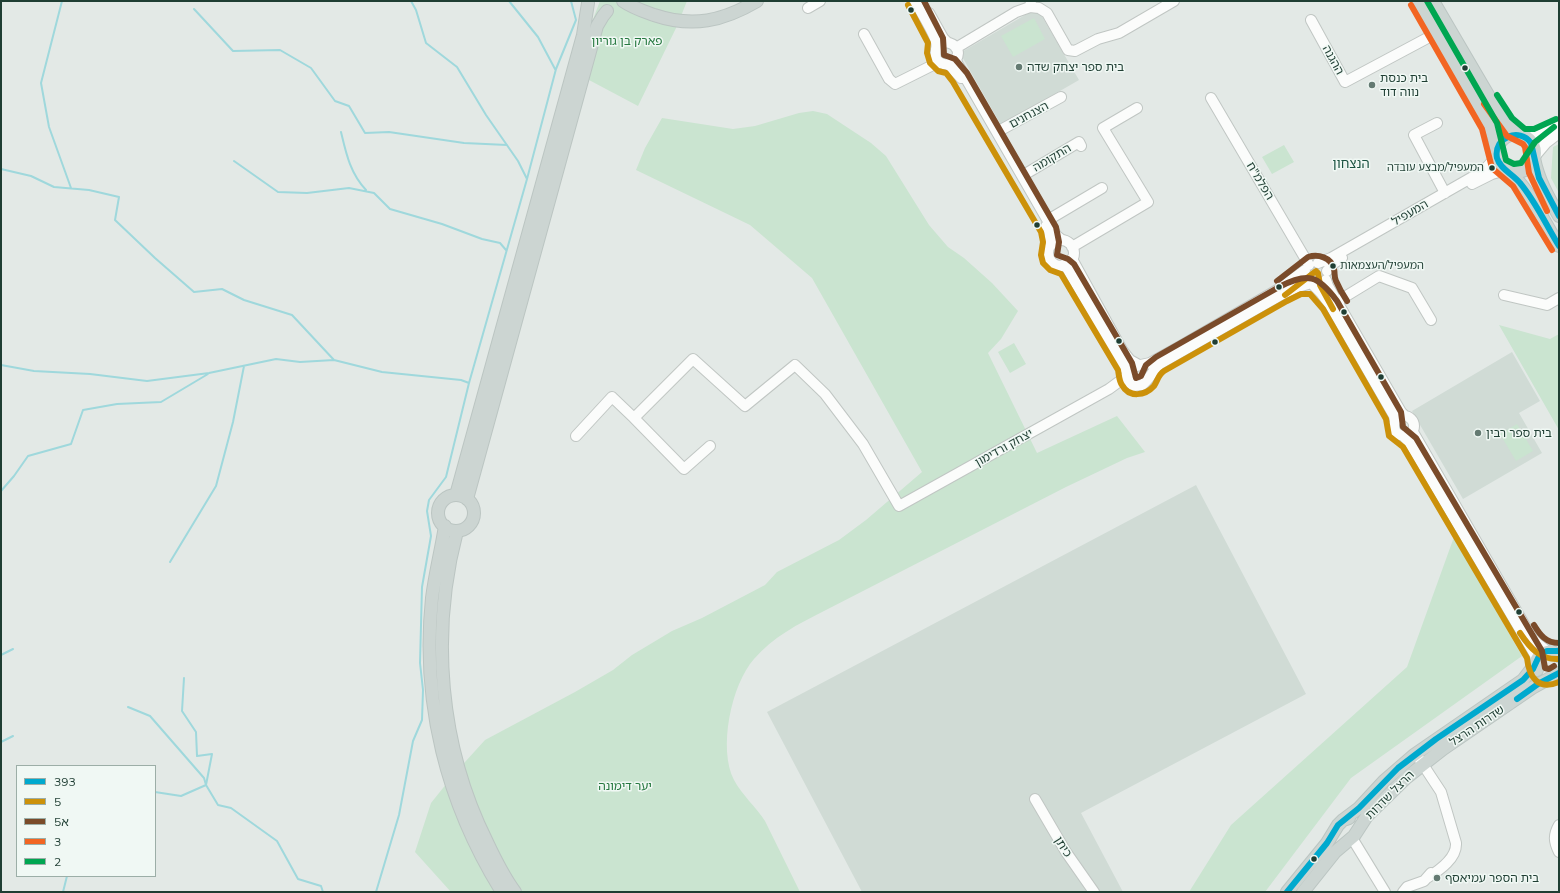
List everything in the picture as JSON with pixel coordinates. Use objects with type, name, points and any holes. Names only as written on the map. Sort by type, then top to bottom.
[{"type":"main road","points":[[623,1],[641,10],[673,20],[701,22],[728,16],[757,1]]},
{"type":"main road","points":[[1418,1],[1490,126],[1500,164],[1515,176],[1526,191],[1559,246]]},
{"type":"main road","points":[[1433,1],[1491,100],[1511,128],[1534,146],[1534,157],[1537,171],[1559,216]]},
{"type":"main road","points":[[587,2],[594,10],[601,12],[611,7],[641,10]]},
{"type":"main road","points":[[461,497],[583,35],[587,2]]},
{"type":"main road","points":[[461,497],[597,26],[611,7]]},
{"type":"main road","points":[[1497,154],[1501,141],[1512,135],[1523,136]]},
{"type":"main road","points":[[1507,170],[1513,172],[1524,171],[1532,163],[1534,157]]},
{"type":"main road","points":[[461,497],[473,508],[473,518],[467,527],[457,531],[448,529],[439,516],[441,504],[444,500],[461,497]]},
{"type":"main road","points":[[445,526],[435,575],[430,633],[432,681],[437,726],[450,780],[462,815],[486,866],[502,892]]},
{"type":"main road","points":[[457,531],[447,577],[442,633],[443,680],[448,724],[460,776],[479,827],[496,861],[515,892]]},
{"type":"main road","name":"שדרות הרצל","points":[[1343,820],[1359,808],[1388,777],[1416,754],[1523,680],[1540,654],[1555,652]]},
{"type":"main road","points":[[1536,662],[1540,674],[1548,677],[1555,675]]},
{"type":"main road","name":"שדרות הרצל","points":[[1423,764],[1532,688],[1555,675]]},
{"type":"main road","name":"הרצל שדרות","points":[[1352,836],[1384,798],[1423,764]]},
{"type":"main road","points":[[1288,892],[1327,843],[1338,825],[1343,820],[1347,818],[1351,819],[1358,824],[1352,836],[1335,852],[1303,892]]},
{"type":"main road","points":[[1334,832],[1336,839],[1342,843],[1352,836]]},
{"type":"street","points":[[808,8],[820,1]]},
{"type":"street","points":[[915,1],[936,41],[935,56],[950,58],[958,63],[1056,235],[1062,240]]},
{"type":"street","points":[[922,1],[943,38],[947,42],[951,43],[950,58],[1046,226],[1051,245]]},
{"type":"street","points":[[864,34],[889,79],[896,84],[950,58],[1016,12],[1030,4],[1047,13],[1068,50],[1075,51],[1098,39],[1119,32],[1174,1]]},
{"type":"street","name":"ההגנה","points":[[1311,20],[1345,82],[1448,27]]},
{"type":"street","points":[[936,49],[941,44],[947,42]]},
{"type":"street","name":"הצנחנים","points":[[997,132],[1062,97]]},
{"type":"street","name":"הפלמ\"ח","points":[[1211,98],[1311,266]]},
{"type":"street","points":[[1072,248],[1148,202],[1103,128],[1137,108]]},
{"type":"street","points":[[1437,123],[1414,135],[1445,193]]},
{"type":"street","points":[[1523,136],[1540,135],[1559,126]]},
{"type":"street","points":[[1534,157],[1546,143],[1559,133]]},
{"type":"street","name":"התקומה","points":[[1022,176],[1078,142],[1081,146]]},
{"type":"street","name":"המעפיל","points":[[1311,266],[1331,258],[1476,175],[1490,164],[1497,154]]},
{"type":"street","name":"המעפיל","points":[[1326,275],[1334,263],[1492,174],[1507,170]]},
{"type":"street","points":[[1048,220],[1102,188]]},
{"type":"street","points":[[1057,240],[1062,240],[1069,242],[1074,254],[1072,259],[1066,264],[1058,265],[1051,261],[1048,253],[1051,245],[1057,240]]},
{"type":"street","points":[[1072,259],[1122,350],[1130,360],[1147,366],[1151,373]]},
{"type":"street","points":[[1063,265],[1067,268],[1128,377],[1136,386],[1142,385],[1160,364],[1291,290],[1311,285],[1323,284],[1326,275]]},
{"type":"street","points":[[1311,266],[1304,278],[1322,293],[1330,305],[1394,416],[1394,426],[1396,432],[1409,442],[1535,655],[1536,662]]},
{"type":"street","points":[[1128,377],[1130,370],[1140,364],[1156,359],[1279,289],[1311,266],[1324,266],[1328,286],[1401,412],[1414,422],[1413,432],[1532,638],[1538,644],[1555,652]]},
{"type":"street","points":[[1338,301],[1378,276],[1412,288],[1430,320]]},
{"type":"street","points":[[1504,295],[1547,305],[1559,298]]},
{"type":"street","name":"יצחק ורדימון","points":[[634,418],[693,359],[745,406],[795,365],[825,394],[863,444],[899,506],[1128,377]]},
{"type":"street","points":[[576,436],[612,397],[684,469],[710,446]]},
{"type":"street","points":[[1395,422],[1399,418],[1405,416]]},
{"type":"street","points":[[1403,436],[1408,436],[1413,432]]},
{"type":"street","points":[[1403,892],[1407,887],[1426,879],[1450,855],[1456,845],[1441,792],[1416,754]]},
{"type":"street","name":"כיתן","points":[[1036,799],[1066,852],[1094,892]]},
{"type":"street","points":[[1559,825],[1555,833],[1554,840],[1559,852]]},
{"type":"street","points":[[1352,836],[1385,892]]},
{"type":"street","points":[[1423,892],[1426,879]]},
{"type":"shaded area","name":"בית ספר יצחק שדה","points":[[1037,8],[1079,80],[1001,125],[960,53]]},
{"type":"shaded area","name":"בית ספר רבין","points":[[1512,352],[1540,401],[1519,413],[1542,453],[1463,499],[1412,411]]},
{"type":"shaded area","points":[[1196,485],[1306,694],[1081,813],[1123,892],[862,892],[767,712]]},
{"type":"green space","name":"פארק בן גוריון","points":[[600,1],[687,1],[677,26],[638,106],[589,80],[583,74],[582,48]]},
{"type":"green space","points":[[1034,18],[1045,39],[1013,57],[1001,36]]},
{"type":"green space","name":"יער דימונה","points":[[813,111],[827,114],[871,143],[886,156],[929,225],[948,247],[964,258],[992,283],[1018,311],[1001,339],[988,353],[1037,453],[1117,416],[1145,452],[1127,458],[1066,487],[805,621],[769,644],[754,659],[746,670],[739,685],[729,718],[727,752],[729,767],[737,785],[765,821],[800,892],[451,892],[415,852],[431,803],[455,773],[485,740],[613,670],[632,655],[672,631],[702,618],[765,585],[777,572],[839,540],[866,520],[922,472],[812,278],[750,225],[636,170],[645,148],[662,118],[733,129],[755,126],[799,113]]},
{"type":"green space","points":[[1559,144],[1559,193],[1551,178],[1553,147]]},
{"type":"green space","points":[[1284,145],[1294,162],[1272,174],[1262,157]]},
{"type":"green space","points":[[1499,325],[1550,339],[1559,334],[1559,430]]},
{"type":"green space","points":[[1014,343],[1026,364],[1010,373],[998,352]]},
{"type":"green space","points":[[1517,424],[1533,451],[1516,461],[1500,434]]},
{"type":"green space","points":[[1454,537],[1522,656],[1351,778],[1265,892],[1189,892],[1231,825],[1407,667]]},
{"type":"waterway","points":[[62,1],[41,83],[49,127],[71,188]]},
{"type":"waterway","points":[[411,1],[416,10],[426,43],[457,67],[486,115],[518,161],[527,179]]},
{"type":"waterway","points":[[509,1],[538,37],[555,69]]},
{"type":"waterway","points":[[376,892],[399,815],[413,741],[422,720],[423,690],[420,663],[422,587],[431,536],[427,511],[429,500],[446,477],[469,383],[527,179],[556,69],[576,20],[571,1]]},
{"type":"waterway","points":[[194,9],[233,51],[280,50],[311,68],[335,101],[349,106],[365,133],[389,132],[464,143],[507,145]]},
{"type":"waterway","points":[[341,132],[352,170],[366,190]]},
{"type":"waterway","points":[[234,161],[278,192],[307,193],[349,188],[374,193],[390,209],[442,224],[482,239],[500,243],[506,250]]},
{"type":"waterway","points":[[1,169],[31,176],[54,187],[89,190],[119,197],[115,220],[194,292],[222,289],[244,300],[292,315],[334,360],[382,372],[461,380],[469,383]]},
{"type":"waterway","points":[[1,365],[34,371],[90,374],[147,381],[209,373],[276,359],[300,362],[334,360]]},
{"type":"waterway","points":[[170,562],[216,486],[233,422],[244,366]]},
{"type":"waterway","points":[[1,491],[28,456],[71,444],[83,410],[117,404],[161,402],[208,374]]},
{"type":"waterway","points":[[1,655],[13,649]]},
{"type":"waterway","points":[[156,792],[181,796],[206,785],[212,754],[197,756],[196,732],[182,711],[184,678]]},
{"type":"waterway","points":[[128,707],[150,716],[204,778],[206,785],[218,805],[231,808],[277,841],[298,879],[321,886],[323,892]]},
{"type":"waterway","points":[[1,742],[13,736]]},
{"type":"waterway","points":[[63,892],[67,877]]},
{"type":"transit line","name":"5א","points":[[924,1],[943,38],[944,55],[955,59],[967,73],[1056,227],[1059,242],[1057,255],[1068,259],[1074,264],[1132,363],[1136,378],[1141,376],[1146,365],[1156,357],[1279,287],[1298,279],[1305,278],[1318,281],[1337,301],[1401,412],[1403,427],[1416,438],[1542,651],[1545,668],[1549,669],[1554,666]]},
{"type":"transit line","name":"2","points":[[1427,1],[1497,123],[1506,160],[1514,164],[1521,163],[1535,142],[1554,127]]},
{"type":"transit line","name":"5","points":[[908,5],[928,43],[927,53],[930,63],[938,71],[946,73],[953,82],[1041,232],[1043,242],[1041,255],[1043,263],[1050,270],[1061,274],[1118,370],[1120,382],[1125,389],[1133,394],[1142,394],[1146,392],[1154,386],[1159,376],[1164,371],[1287,301],[1301,294],[1310,294],[1323,309],[1386,419],[1389,436],[1403,447],[1527,658],[1532,676],[1540,683],[1545,685],[1559,682]]},
{"type":"transit line","name":"3","points":[[1411,5],[1482,129],[1492,168],[1513,186],[1552,250]]},
{"type":"transit line","name":"2","points":[[1497,95],[1512,118],[1525,129],[1534,129],[1556,119]]},
{"type":"transit line","name":"3","points":[[1484,104],[1507,136],[1523,144],[1525,147],[1529,173],[1547,211]]},
{"type":"transit line","name":"393","points":[[1559,216],[1539,178],[1531,143],[1526,138],[1514,135],[1503,140],[1497,151],[1497,158],[1499,162],[1526,190],[1559,246]]},
{"type":"transit line","name":"5א","points":[[1277,281],[1308,257],[1324,257],[1332,265],[1335,280],[1347,301]]},
{"type":"transit line","name":"5","points":[[1285,295],[1316,271],[1318,273],[1320,285],[1333,309]]},
{"type":"transit line","name":"5א","points":[[1534,625],[1544,638],[1550,642],[1559,643]]},
{"type":"transit line","name":"5","points":[[1520,633],[1536,652],[1552,659],[1559,659]]},
{"type":"transit line","name":"393","points":[[1287,892],[1327,843],[1338,825],[1359,808],[1398,768],[1436,739],[1523,680],[1533,669],[1540,654],[1547,651],[1559,651]]},
{"type":"transit line","name":"393","points":[[1517,699],[1538,684],[1559,673]]},
{"type":"place","name":"בית ספר יצחק שדה","points":[[1019,67]]},
{"type":"place","name":"בית כנסת נווה דוד","points":[[1372,85]]},
{"type":"place","name":"המעפיל/מבצע עובדה","points":[[1492,168]]},
{"type":"place","name":"המעפיל/העצמאות","points":[[1333,266]]},
{"type":"place","name":"בית ספר רבין","points":[[1478,433]]},
{"type":"place","name":"בית הספר עמיאסף","points":[[1437,878]]},
{"type":"district","name":"הנצחון","points":[[1351,164]]}]
